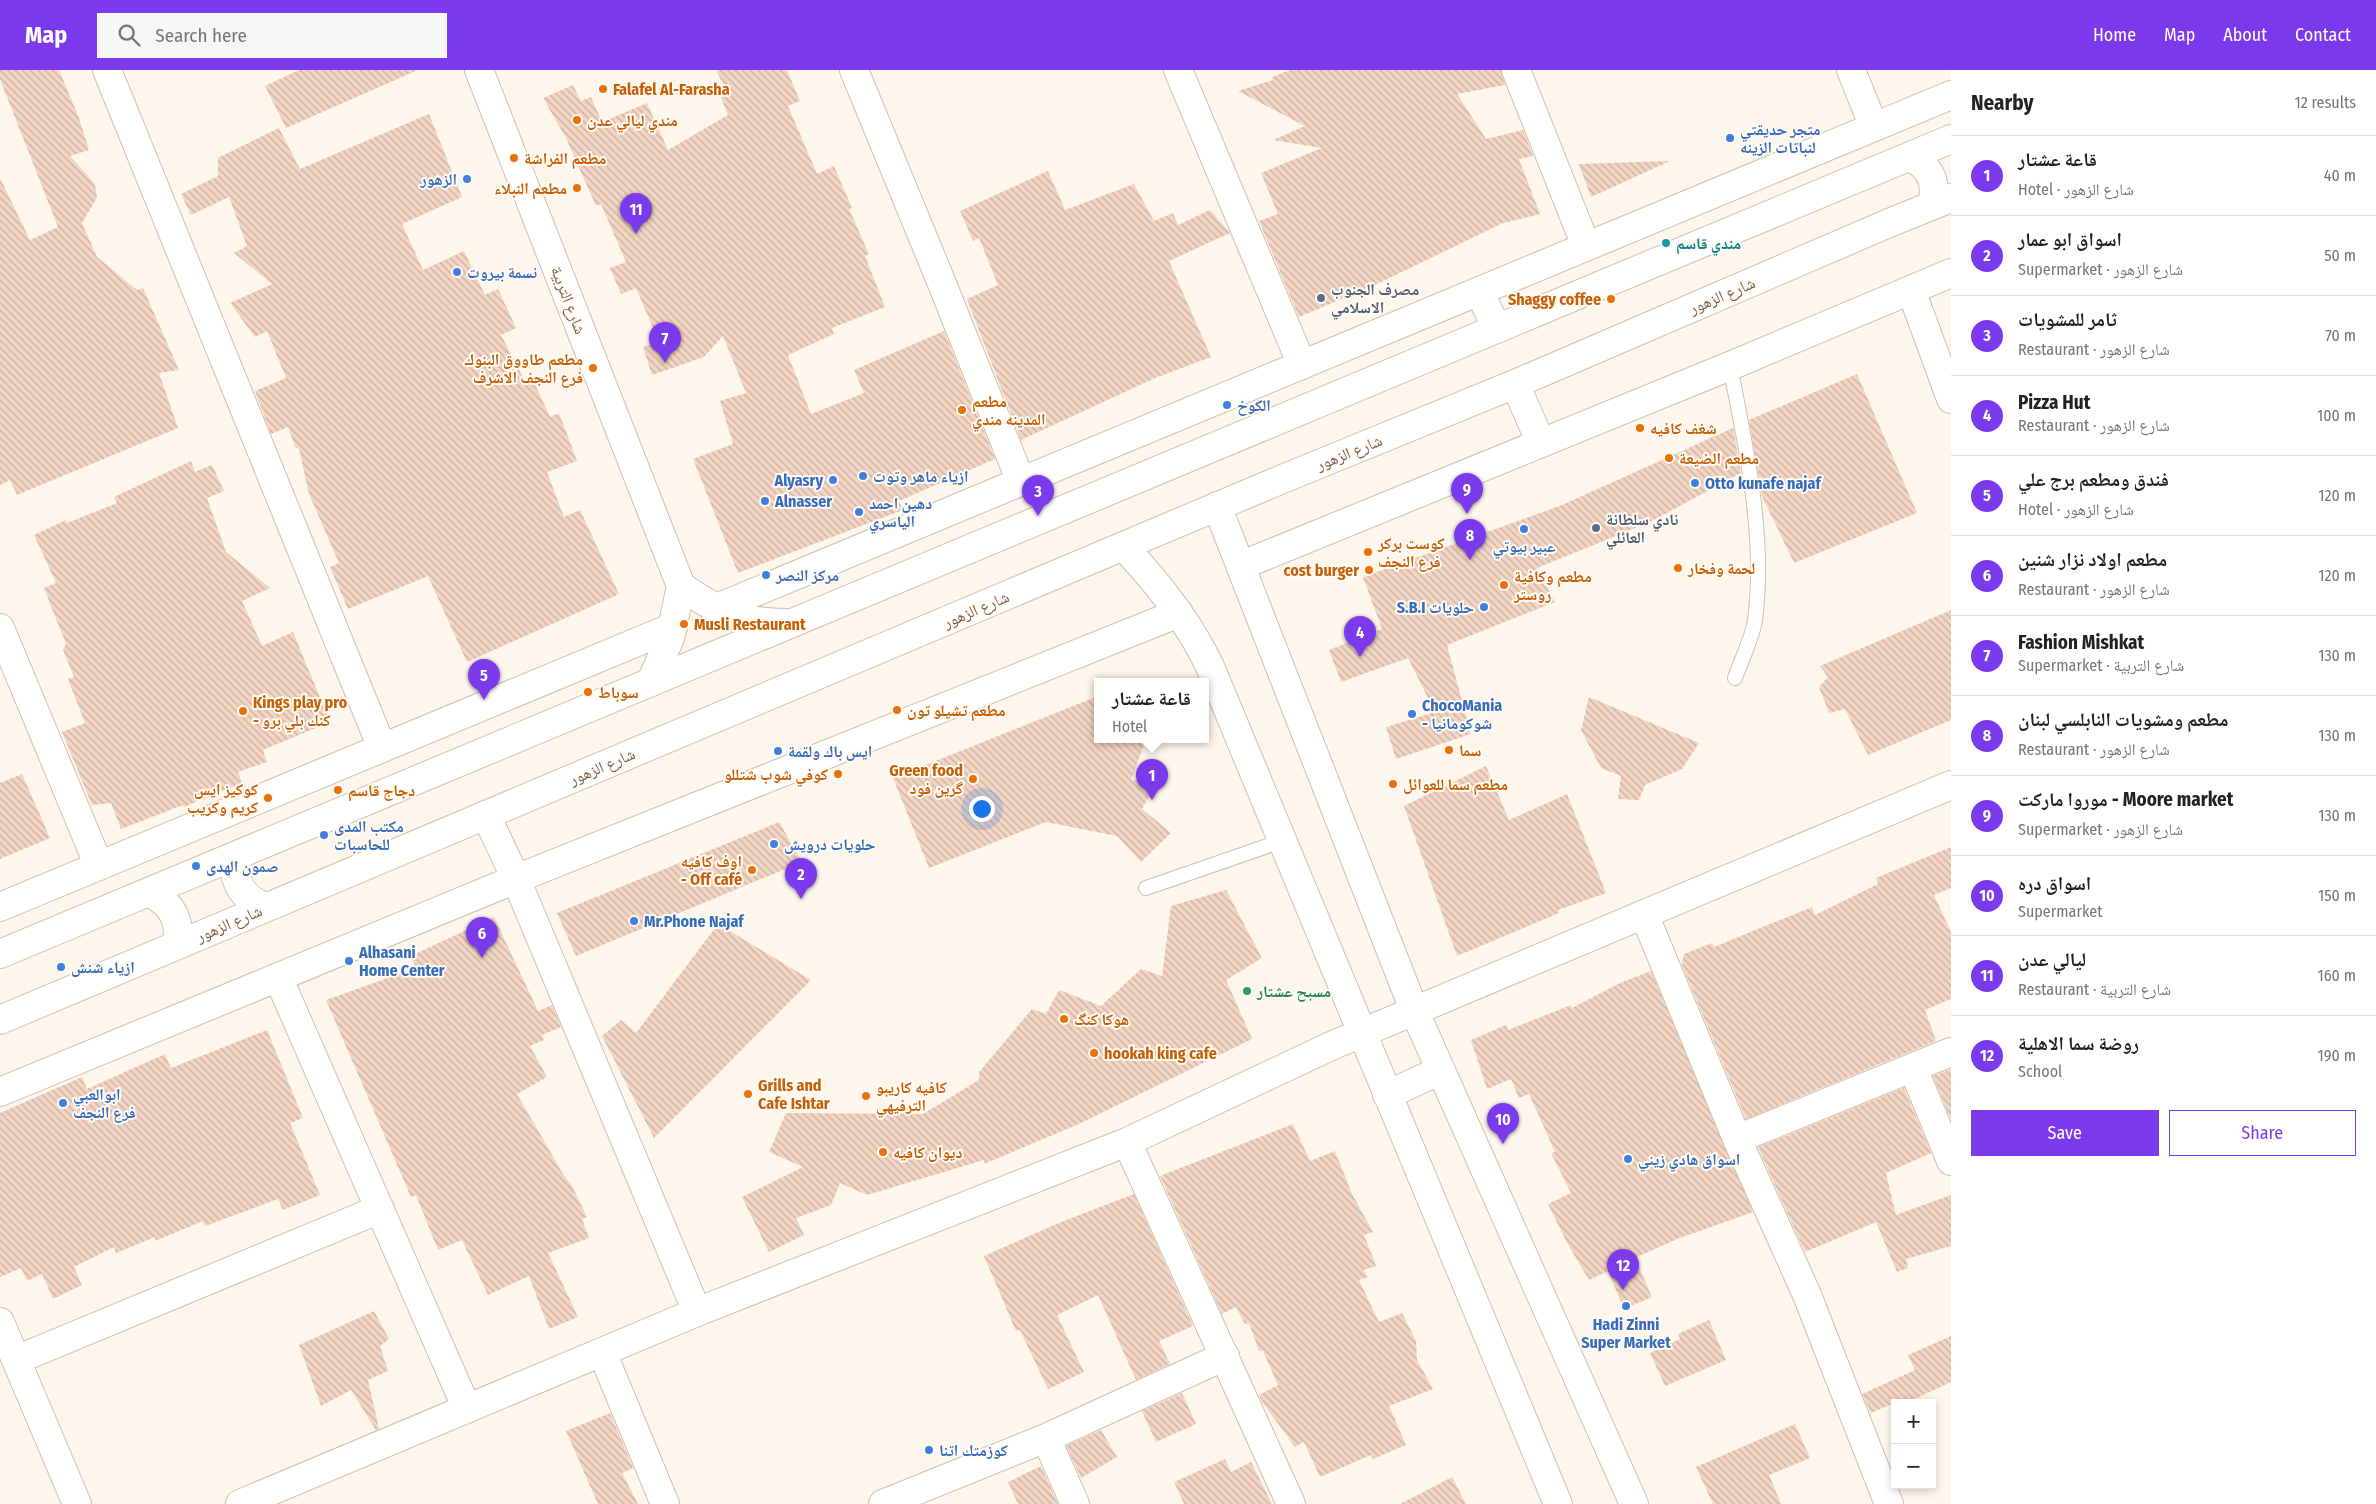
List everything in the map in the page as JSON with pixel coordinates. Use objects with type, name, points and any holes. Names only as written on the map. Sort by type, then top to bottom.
[{"type":"street","points":[[107,70],[382,748]]},
{"type":"street","name":"شارع التربية","points":[[479,70],[681,586]]},
{"type":"street","points":[[854,70],[1021,482]]},
{"type":"street","points":[[1178,70],[1302,365]]},
{"type":"street","points":[[1516,70],[1586,246]]},
{"type":"street","points":[[1851,70],[1874,127]]},
{"type":"street","points":[[717,608],[1951,94]]},
{"type":"street","points":[[0,954],[1951,139]]},
{"type":"street","points":[[1910,156],[1919,161],[1932,176],[1935,196],[1942,202]]},
{"type":"street","name":"شارع الزهور","points":[[0,1020],[1124,547],[1217,506],[1515,384],[1942,202]]},
{"type":"street","points":[[1240,566],[1951,274]]},
{"type":"street","points":[[1911,290],[1951,399]]},
{"type":"street","points":[[1479,291],[1497,329]]},
{"type":"street","points":[[1515,384],[1541,443]]},
{"type":"street","points":[[1217,506],[1414,1010],[1634,1504]]},
{"type":"street","points":[[1124,547],[1144,568],[1179,613],[1199,644],[1211,669],[1558,1504]]},
{"type":"street","points":[[651,682],[665,654],[673,627],[681,586],[717,608],[750,622],[791,622]]},
{"type":"street","points":[[0,1092],[516,880],[1179,613]]},
{"type":"street","points":[[0,907],[673,627]]},
{"type":"street","points":[[0,628],[98,866]]},
{"type":"street","points":[[240,1504],[697,1312],[1127,1142],[1414,1010],[1951,785]]},
{"type":"street","points":[[486,815],[516,880],[697,1312]]},
{"type":"street","points":[[235,857],[236,879],[240,889],[247,897],[266,907]]},
{"type":"street","points":[[148,893],[168,904],[174,912],[178,923],[177,945]]},
{"type":"street","points":[[1644,914],[1736,1139],[1807,1295],[1889,1504]]},
{"type":"street","points":[[278,977],[467,1409]]},
{"type":"street","points":[[1736,1139],[1951,1052]]},
{"type":"street","points":[[1913,1068],[1951,1161]]},
{"type":"street","points":[[1387,1095],[1441,1070]]},
{"type":"street","points":[[1127,1142],[1291,1504]]},
{"type":"street","points":[[16,1360],[380,1209]]},
{"type":"street","points":[[0,1322],[77,1504]]},
{"type":"street","points":[[602,1352],[665,1504]]},
{"type":"street","points":[[883,1504],[1046,1438],[1225,1356]]},
{"type":"street","points":[[1046,1438],[1076,1504]]},
{"type":"lane","points":[[1730,366],[1750,467],[1759,570],[1755,622],[1735,678]]},
{"type":"lane","points":[[1146,888],[1282,841]]},
{"type":"building","points":[[0,70],[59,70],[79,118],[89,150],[70,156],[95,184],[97,198],[82,223],[97,257],[137,290],[143,288],[179,370],[159,373],[178,428],[17,495],[10,480],[0,485],[0,178],[30,240],[58,227],[0,79]]},
{"type":"building","points":[[299,70],[418,70],[286,128],[265,86]]},
{"type":"building","points":[[716,70],[787,70],[800,101],[788,106],[817,174],[834,166],[852,208],[849,209],[869,254],[865,256],[885,307],[832,328],[834,334],[788,355],[811,414],[864,393],[854,370],[944,331],[995,459],[899,501],[903,510],[738,573],[693,459],[733,444],[720,401],[746,393],[723,336],[704,357],[652,375],[643,347],[659,342],[636,288],[621,294],[610,268],[626,262],[601,204],[596,206],[566,138],[543,98],[573,85],[581,101],[591,97],[602,122],[647,103],[668,150],[728,115],[720,95],[727,92]]},
{"type":"building","points":[[1290,70],[1501,70],[1505,85],[1457,94],[1486,139],[1523,130],[1533,156],[1519,159],[1540,214],[1503,223],[1377,284],[1299,317],[1259,221],[1278,214],[1261,173],[1322,148],[1273,140],[1305,126],[1238,91],[1273,80],[1272,77]]},
{"type":"building","points":[[429,114],[462,197],[402,224],[423,270],[464,251],[485,295],[498,289],[516,328],[501,335],[526,383],[533,380],[550,417],[559,413],[577,461],[547,472],[564,517],[580,510],[619,594],[467,662],[428,576],[348,609],[330,567],[339,563],[309,494],[299,449],[295,447],[288,427],[271,434],[255,391],[286,378],[267,331],[255,337],[230,303],[272,284],[234,253],[247,246],[229,197],[191,215],[181,194],[218,176],[218,158],[279,128],[300,169]]},
{"type":"building","points":[[1670,161],[1591,197],[1579,164]]},
{"type":"building","points":[[1048,171],[1065,210],[1134,184],[1154,221],[1173,213],[1178,225],[1210,210],[1230,233],[1169,261],[1211,357],[1155,378],[1021,440],[967,299],[998,285],[979,238],[973,241],[960,211]]},
{"type":"building","points":[[1857,374],[1917,513],[1794,563],[1762,496],[1749,420]]},
{"type":"building","points":[[1733,428],[1741,473],[1650,522],[1537,568],[1555,602],[1447,645],[1471,734],[1396,759],[1386,727],[1435,712],[1408,658],[1341,682],[1329,650],[1382,629],[1363,577],[1562,505]]},
{"type":"building","points":[[191,461],[195,472],[212,465],[224,491],[207,498],[226,552],[270,588],[242,601],[262,646],[293,632],[330,722],[263,750],[267,762],[238,772],[242,783],[184,807],[183,805],[121,829],[111,803],[92,805],[62,732],[85,723],[68,679],[74,677],[63,650],[66,644],[44,588],[56,583],[34,535],[66,520],[67,523],[117,503],[114,497]]},
{"type":"building","points":[[1951,610],[1951,720],[1868,755],[1845,709],[1829,713],[1819,687],[1828,677],[1820,666]]},
{"type":"building","points":[[1589,697],[1699,743],[1682,769],[1645,785],[1639,800],[1618,799],[1621,776],[1601,768],[1581,730]]},
{"type":"building","points":[[1094,698],[1094,743],[1145,743],[1131,780],[1157,782],[1142,809],[1171,833],[1141,862],[1117,836],[1046,822],[929,868],[893,778]]},
{"type":"building","points":[[1486,766],[1509,820],[1567,794],[1606,893],[1558,910],[1559,913],[1457,956],[1404,806]]},
{"type":"building","points":[[22,774],[50,838],[0,859],[0,783]]},
{"type":"building","points":[[779,822],[802,862],[576,956],[557,913]]},
{"type":"building","points":[[1951,847],[1951,888],[1934,895],[1951,932],[1951,999],[1925,1010],[1936,1041],[1746,1119],[1682,965],[1684,954],[1712,943],[1714,947],[1812,907],[1815,915],[1878,884],[1876,878]]},
{"type":"building","points":[[1226,890],[1262,958],[1226,980],[1252,1039],[1081,1123],[984,1164],[984,1160],[867,1195],[840,1183],[831,1205],[796,1218],[804,1235],[769,1252],[742,1197],[803,1167],[769,1152],[786,1113],[923,1114],[979,1080],[979,1072],[1032,1009],[1046,1014],[1059,990],[1101,1006],[1141,969],[1162,976],[1171,906]]},
{"type":"building","points":[[494,917],[538,1011],[552,1005],[561,1027],[542,1035],[544,1040],[530,1046],[547,1077],[517,1094],[563,1174],[572,1186],[587,1217],[582,1219],[589,1238],[548,1253],[578,1317],[549,1329],[529,1276],[488,1295],[462,1240],[438,1250],[416,1195],[411,1197],[326,1000],[416,968],[411,956]]},
{"type":"building","points":[[718,924],[811,980],[654,1138],[602,1036],[621,1020],[636,1033]]},
{"type":"building","points":[[1651,971],[1753,1212],[1677,1239],[1635,1258],[1652,1297],[1624,1309],[1608,1271],[1589,1280],[1566,1241],[1548,1204],[1571,1193],[1551,1153],[1555,1152],[1529,1094],[1519,1098],[1511,1079],[1487,1089],[1471,1040],[1506,1025],[1508,1030],[1571,1005],[1572,1008],[1620,983]]},
{"type":"building","points":[[267,1030],[303,1118],[290,1123],[320,1195],[283,1210],[278,1199],[205,1226],[203,1221],[155,1241],[155,1237],[116,1253],[114,1247],[74,1267],[82,1285],[53,1299],[42,1274],[27,1281],[21,1268],[0,1277],[0,1113],[82,1077],[87,1089],[165,1054],[171,1068]]},
{"type":"building","points":[[1951,1069],[1951,1120],[1933,1076]]},
{"type":"building","points":[[1904,1088],[1931,1153],[1886,1173],[1896,1215],[1951,1195],[1951,1246],[1906,1259],[1908,1268],[1897,1272],[1876,1222],[1805,1252],[1758,1147]]},
{"type":"building","points":[[1293,1124],[1310,1161],[1335,1151],[1352,1194],[1373,1232],[1364,1235],[1376,1266],[1363,1270],[1368,1277],[1359,1280],[1379,1322],[1402,1313],[1416,1341],[1417,1360],[1433,1389],[1389,1406],[1406,1445],[1373,1459],[1371,1455],[1320,1477],[1304,1442],[1295,1447],[1263,1403],[1259,1395],[1278,1385],[1263,1351],[1259,1351],[1249,1323],[1245,1324],[1236,1307],[1222,1314],[1160,1176]]},
{"type":"building","points":[[1134,1194],[1193,1326],[1159,1341],[1170,1364],[1136,1380],[1098,1295],[1057,1315],[1084,1372],[1048,1389],[1020,1330],[1016,1331],[984,1256],[1061,1222]]},
{"type":"building","points":[[374,1311],[389,1339],[380,1346],[388,1371],[368,1380],[379,1429],[376,1430],[351,1390],[321,1406],[299,1345]]},
{"type":"building","points":[[1709,1320],[1726,1360],[1665,1386],[1650,1353],[1680,1339],[1678,1334]]},
{"type":"building","points":[[1951,1336],[1951,1382],[1915,1399],[1891,1399],[1891,1404],[1871,1413],[1862,1394],[1915,1370],[1908,1355]]},
{"type":"building","points":[[1182,1393],[1196,1424],[1156,1442],[1142,1411]]},
{"type":"building","points":[[610,1413],[633,1468],[622,1473],[638,1504],[598,1504],[566,1431]]},
{"type":"building","points":[[1795,1424],[1810,1458],[1769,1475],[1781,1504],[1713,1504],[1696,1467]]},
{"type":"building","points":[[1101,1430],[1117,1457],[1081,1478],[1066,1446]]},
{"type":"building","points":[[1225,1459],[1231,1472],[1251,1462],[1272,1504],[1184,1504],[1174,1482]]},
{"type":"building","points":[[1041,1466],[1058,1504],[1018,1504],[1008,1482]]},
{"type":"building","points":[[1452,1477],[1466,1504],[1400,1504]]},
{"type":"place","name":"Falafel Al-Farasha","points":[[603,89]]},
{"type":"place","name":"مندي ليالي عدن","points":[[577,120]]},
{"type":"place","name":"متجر حديقتي لنباتات الزينه","points":[[1730,138]]},
{"type":"place","name":"مطعم الفراشة","points":[[514,158]]},
{"type":"place","name":"الزهور","points":[[467,179]]},
{"type":"place","name":"مطعم النبلاء","points":[[577,188]]},
{"type":"place","name":"ليالي عدن","points":[[636,234]]},
{"type":"place","name":"مندي قاسم","points":[[1666,243]]},
{"type":"place","name":"نسمة بيروت","points":[[457,272]]},
{"type":"place","name":"مصرف الجنوب الاسلامي","points":[[1321,298]]},
{"type":"place","name":"Shaggy coffee","points":[[1611,299]]},
{"type":"place","name":"Fashion Mishkat","points":[[665,363]]},
{"type":"place","name":"مطعم طاووق البنوك فرع النجف الاشرف","points":[[593,368]]},
{"type":"place","name":"الكوخ","points":[[1227,405]]},
{"type":"place","name":"مطعم المدينه مندي","points":[[962,410]]},
{"type":"place","name":"شغف كافيه","points":[[1640,428]]},
{"type":"place","name":"مطعم الضيعة","points":[[1669,458]]},
{"type":"place","name":"ازياء ماهر وتوت","points":[[863,476]]},
{"type":"place","name":"Alyasry","points":[[833,480]]},
{"type":"place","name":"Otto kunafe najaf","points":[[1695,483]]},
{"type":"place","name":"Alnasser","points":[[765,501]]},
{"type":"place","name":"دهين احمد الياسري","points":[[859,512]]},
{"type":"place","name":"موروا ماركت - Moore market","points":[[1467,514]]},
{"type":"place","name":"ثامر للمشويات","points":[[1038,516]]},
{"type":"place","name":"نادي سلطانة العائلي","points":[[1596,528]]},
{"type":"place","name":"عبير بيوتي","points":[[1524,529]]},
{"type":"place","name":"كوست بركر فرع النجف","points":[[1368,552]]},
{"type":"place","name":"مطعم ومشويات النابلسي لبنان","points":[[1470,560]]},
{"type":"place","name":"لحمة وفخار","points":[[1678,568]]},
{"type":"place","name":"cost burger","points":[[1369,570]]},
{"type":"place","name":"مرکز النصر","points":[[766,575]]},
{"type":"place","name":"مطعم وكافية روستر","points":[[1504,585]]},
{"type":"place","name":"S.B.I حلويات","points":[[1484,607]]},
{"type":"place","name":"Musli Restaurant","points":[[684,624]]},
{"type":"place","name":"Pizza Hut","points":[[1360,657]]},
{"type":"place","name":"سوباط","points":[[588,692]]},
{"type":"place","name":"فندق ومطعم برج علي","points":[[484,700]]},
{"type":"place","name":"مطعم تشيلو تون","points":[[897,710]]},
{"type":"place","name":"Kings play pro - كنك بلي برو","points":[[243,711]]},
{"type":"place","name":"ChocoMania - شوكومانيا","points":[[1412,714]]},
{"type":"place","name":"سما","points":[[1449,750]]},
{"type":"place","name":"ايس باك ولقمة","points":[[778,751]]},
{"type":"place","name":"كوفي شوب شتللو","points":[[838,774]]},
{"type":"place","name":"Green food گرين فود","points":[[973,779]]},
{"type":"place","name":"مطعم سما للعوائل","points":[[1393,784]]},
{"type":"place","name":"دجاج قاسم","points":[[338,790]]},
{"type":"place","name":"كوكيز ايس كريم وكريب","points":[[268,798]]},
{"type":"place","name":"قاعة عشتار","points":[[1152,800]]},
{"type":"place","name":"مكتب المدى للحاسبات","points":[[324,835]]},
{"type":"place","name":"حلويات درويش","points":[[774,844]]},
{"type":"place","name":"صمون الهدى","points":[[196,866]]},
{"type":"place","name":"اوف كافيه - Off café","points":[[752,870]]},
{"type":"place","name":"اسواق ابو عمار","points":[[801,899]]},
{"type":"place","name":"Mr.Phone Najaf","points":[[634,921]]},
{"type":"place","name":"مطعم اولاد نزار شنين","points":[[482,958]]},
{"type":"place","name":"Alhasani Home Center","points":[[349,961]]},
{"type":"place","name":"ازياء شنش","points":[[61,967]]},
{"type":"place","name":"مسبح عشتار","points":[[1247,991]]},
{"type":"place","name":"هوكا كنگ","points":[[1064,1019]]},
{"type":"place","name":"hookah king cafe","points":[[1094,1053]]},
{"type":"place","name":"Grills and Cafe Ishtar","points":[[748,1094]]},
{"type":"place","name":"كافيه كاريبو الترفيهي","points":[[866,1096]]},
{"type":"place","name":"ابوالعبي فرع النجف","points":[[63,1103]]},
{"type":"place","name":"اسواق دره","points":[[1503,1144]]},
{"type":"place","name":"ديوان كافيه","points":[[883,1152]]},
{"type":"place","name":"اسواق هادي زيني","points":[[1628,1159]]},
{"type":"place","name":"روضة سما الاهلية","points":[[1623,1290]]},
{"type":"place","name":"Hadi Zinni Super Market","points":[[1626,1306]]},
{"type":"place","name":"كوزمتك اتنا","points":[[929,1450]]}]
